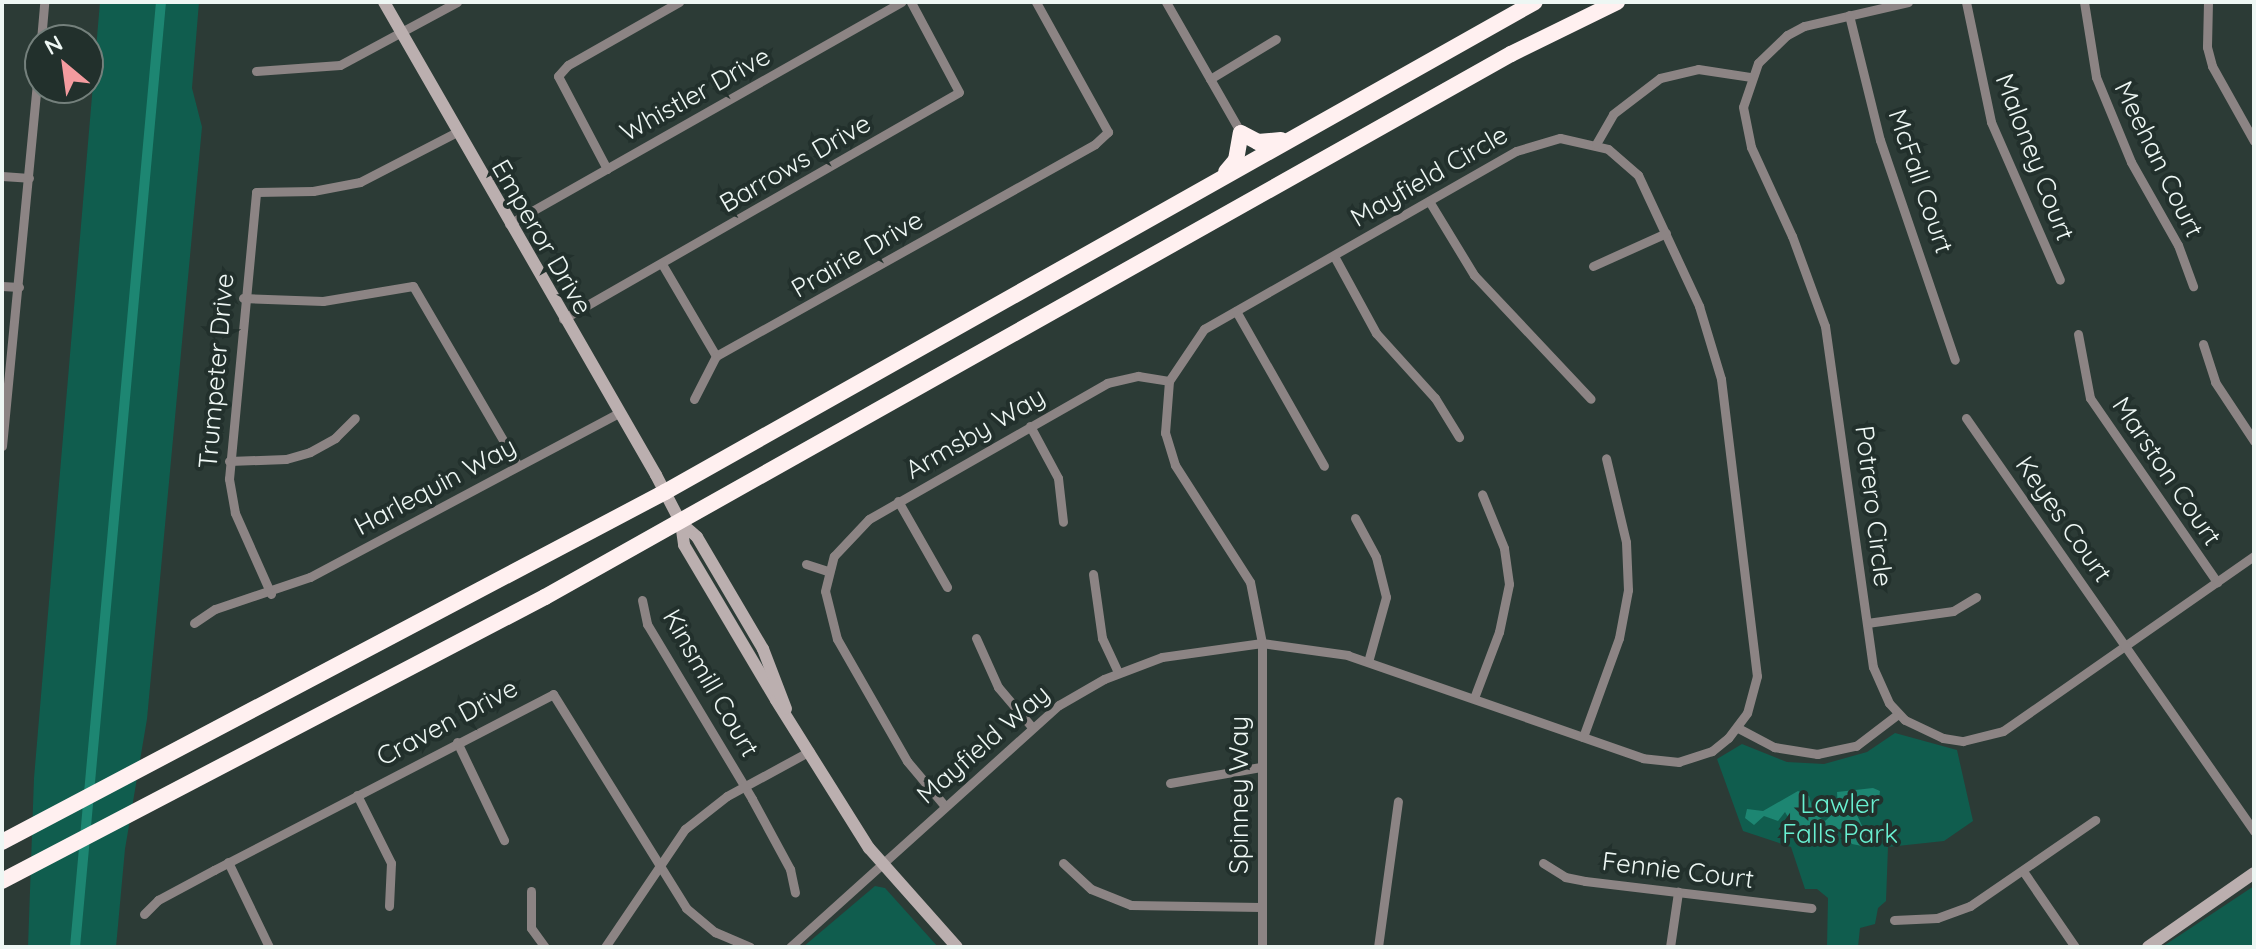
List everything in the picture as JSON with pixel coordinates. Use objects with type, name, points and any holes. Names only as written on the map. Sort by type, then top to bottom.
[{"type":"highway","points":[[2,842],[665,492],[1535,2]]},
{"type":"highway","points":[[2,881],[681,523],[1511,54],[1617,2]]},
{"type":"highway","points":[[1220,179],[1236,160],[1241,133],[1258,142],[1288,140]]},
{"type":"street","points":[[42,24],[44,2]]},
{"type":"street","name":"Emperor Drive","points":[[384,2],[681,523],[697,537],[763,649],[786,709],[810,751],[881,862],[957,947]]},
{"type":"street","points":[[256,71],[340,65],[402,36],[457,2]]},
{"type":"street","points":[[607,169],[558,76],[568,65],[679,2]]},
{"type":"street","name":"Whistler Drive","points":[[509,224],[902,2]]},
{"type":"street","name":"Barrows Drive","points":[[563,319],[959,92],[911,2]]},
{"type":"street","name":"Prairie Drive","points":[[716,356],[1095,144],[1108,132],[1036,2]]},
{"type":"street","points":[[1166,2],[1241,133]]},
{"type":"street","name":"Potrero Circle","points":[[1898,714],[1878,683],[1828,341],[1816,295],[1745,126],[1751,77],[1773,45],[1787,35],[1849,15],[1908,2]]},
{"type":"street","name":"Maloney Court","points":[[1966,2],[1991,122],[2060,280]]},
{"type":"street","name":"Meehan Court","points":[[2084,2],[2096,77],[2131,162],[2178,245],[2193,286]]},
{"type":"street","points":[[2208,2],[2206,27],[2212,66],[2254,141]]},
{"type":"street","name":"McFall Court","points":[[1849,15],[1880,140],[1955,360]]},
{"type":"street","points":[[1210,79],[1276,39]]},
{"type":"street","points":[[1596,144],[1613,114],[1660,78],[1698,69],[1751,77]]},
{"type":"street","points":[[2,446],[35,104]]},
{"type":"street","name":"Trumpeter Drive","points":[[271,594],[235,513],[229,461],[256,192],[313,191],[360,182],[457,132]]},
{"type":"street","name":"Mayfield Circle","points":[[1560,138],[1596,144],[1638,175],[1708,329],[1725,408],[1756,650],[1754,696],[1738,728],[1712,751],[1679,762],[1643,758],[1368,662],[1262,643],[1250,582],[1168,448],[1163,416],[1169,381],[1193,339],[1236,311],[1528,145],[1560,138]]},
{"type":"street","points":[[2,176],[29,178]]},
{"type":"street","points":[[1429,201],[1474,275],[1591,399]]},
{"type":"street","points":[[1593,266],[1666,233]]},
{"type":"street","points":[[1334,256],[1376,333],[1435,398],[1459,437]]},
{"type":"street","points":[[662,264],[716,356],[694,399]]},
{"type":"street","points":[[2,286],[19,287]]},
{"type":"street","points":[[243,298],[323,301],[413,286],[518,466]]},
{"type":"street","points":[[1236,311],[1324,466]]},
{"type":"street","name":"Marston Court","points":[[2078,334],[2090,398],[2217,582]]},
{"type":"street","points":[[2203,344],[2215,382],[2254,441]]},
{"type":"street","name":"Armsby Way","points":[[828,571],[854,529],[1030,426],[1124,378],[1169,381]]},
{"type":"street","name":"Harlequin Way","points":[[194,623],[215,609],[271,594],[618,413]]},
{"type":"street","points":[[229,461],[275,461],[310,452],[335,438],[355,418]]},
{"type":"street","name":"Keyes Court","points":[[1966,418],[2254,831]]},
{"type":"street","points":[[1030,426],[1058,478],[1063,522]]},
{"type":"street","points":[[1583,737],[1619,638],[1628,590],[1626,542],[1606,458]]},
{"type":"street","points":[[1474,698],[1499,632],[1509,584],[1504,548],[1482,494]]},
{"type":"street","points":[[898,501],[947,587]]},
{"type":"street","points":[[1355,518],[1376,557],[1386,597],[1368,662]]},
{"type":"street","points":[[1738,728],[1774,747],[1817,754],[1856,746],[1898,714],[1943,738],[1985,738],[2003,731],[2254,556]]},
{"type":"street","points":[[806,564],[828,571],[826,607],[837,639],[907,761],[944,805]]},
{"type":"street","points":[[1093,574],[1100,628],[1118,673]]},
{"type":"street","points":[[1867,623],[1953,611],[1976,597]]},
{"type":"street","name":"Kinsmill Court","points":[[642,600],[647,624],[745,787],[790,869],[795,892]]},
{"type":"street","points":[[976,638],[998,687],[1031,726]]},
{"type":"street","name":"Mayfield Way","points":[[790,947],[1031,726],[1118,673],[1185,651],[1262,643]]},
{"type":"street","name":"Spinney Way","points":[[1262,643],[1262,947]]},
{"type":"street","name":"Craven Drive","points":[[144,914],[158,900],[228,862],[553,694],[659,864]]},
{"type":"street","points":[[457,742],[504,840]]},
{"type":"street","points":[[605,947],[659,864],[705,810],[810,751]]},
{"type":"street","points":[[1170,783],[1220,770],[1261,767]]},
{"type":"street","points":[[357,795],[391,863],[389,906]]},
{"type":"street","points":[[1378,947],[1398,801]]},
{"type":"street","points":[[1894,920],[1956,912],[2023,871],[2095,820]]},
{"type":"street","points":[[228,862],[269,947]]},
{"type":"street","points":[[1063,863],[1091,889],[1131,905],[1261,907]]},
{"type":"street","name":"Fennie Court","points":[[1543,863],[1565,877],[1811,908]]},
{"type":"street","points":[[659,864],[700,922],[750,947]]},
{"type":"street","points":[[2023,871],[2075,947]]},
{"type":"street","points":[[2148,947],[2254,873]]},
{"type":"street","points":[[531,891],[531,928],[545,947]]},
{"type":"street","points":[[1670,947],[1678,892]]},
{"type":"green space","points":[[100,2],[199,2],[192,88],[202,127],[147,719],[125,849],[116,947],[28,947],[34,778],[91,104],[104,104],[104,24],[98,24]]},
{"type":"green space","name":"Lawler Falls Park","points":[[1895,733],[1957,750],[1973,821],[1944,841],[1888,847],[1886,901],[1878,908],[1875,924],[1860,928],[1858,947],[1827,947],[1828,898],[1817,889],[1805,889],[1791,847],[1743,831],[1717,759],[1742,744],[1787,762],[1824,764],[1867,752]]},
{"type":"green space","points":[[875,886],[885,888],[938,947],[803,947]]},
{"type":"green space","points":[[2254,886],[2254,947],[2162,947]]},
{"type":"shaded area","points":[[1873,788],[1880,791],[1879,799],[1856,813],[1866,834],[1862,846],[1852,844],[1838,829],[1821,834],[1812,829],[1796,831],[1785,812],[1778,821],[1764,816],[1754,825],[1745,818],[1747,809],[1763,811],[1798,791],[1809,796],[1814,814],[1825,821],[1838,809],[1837,792]]},
{"type":"waterway","points":[[75,947],[161,2]]}]
